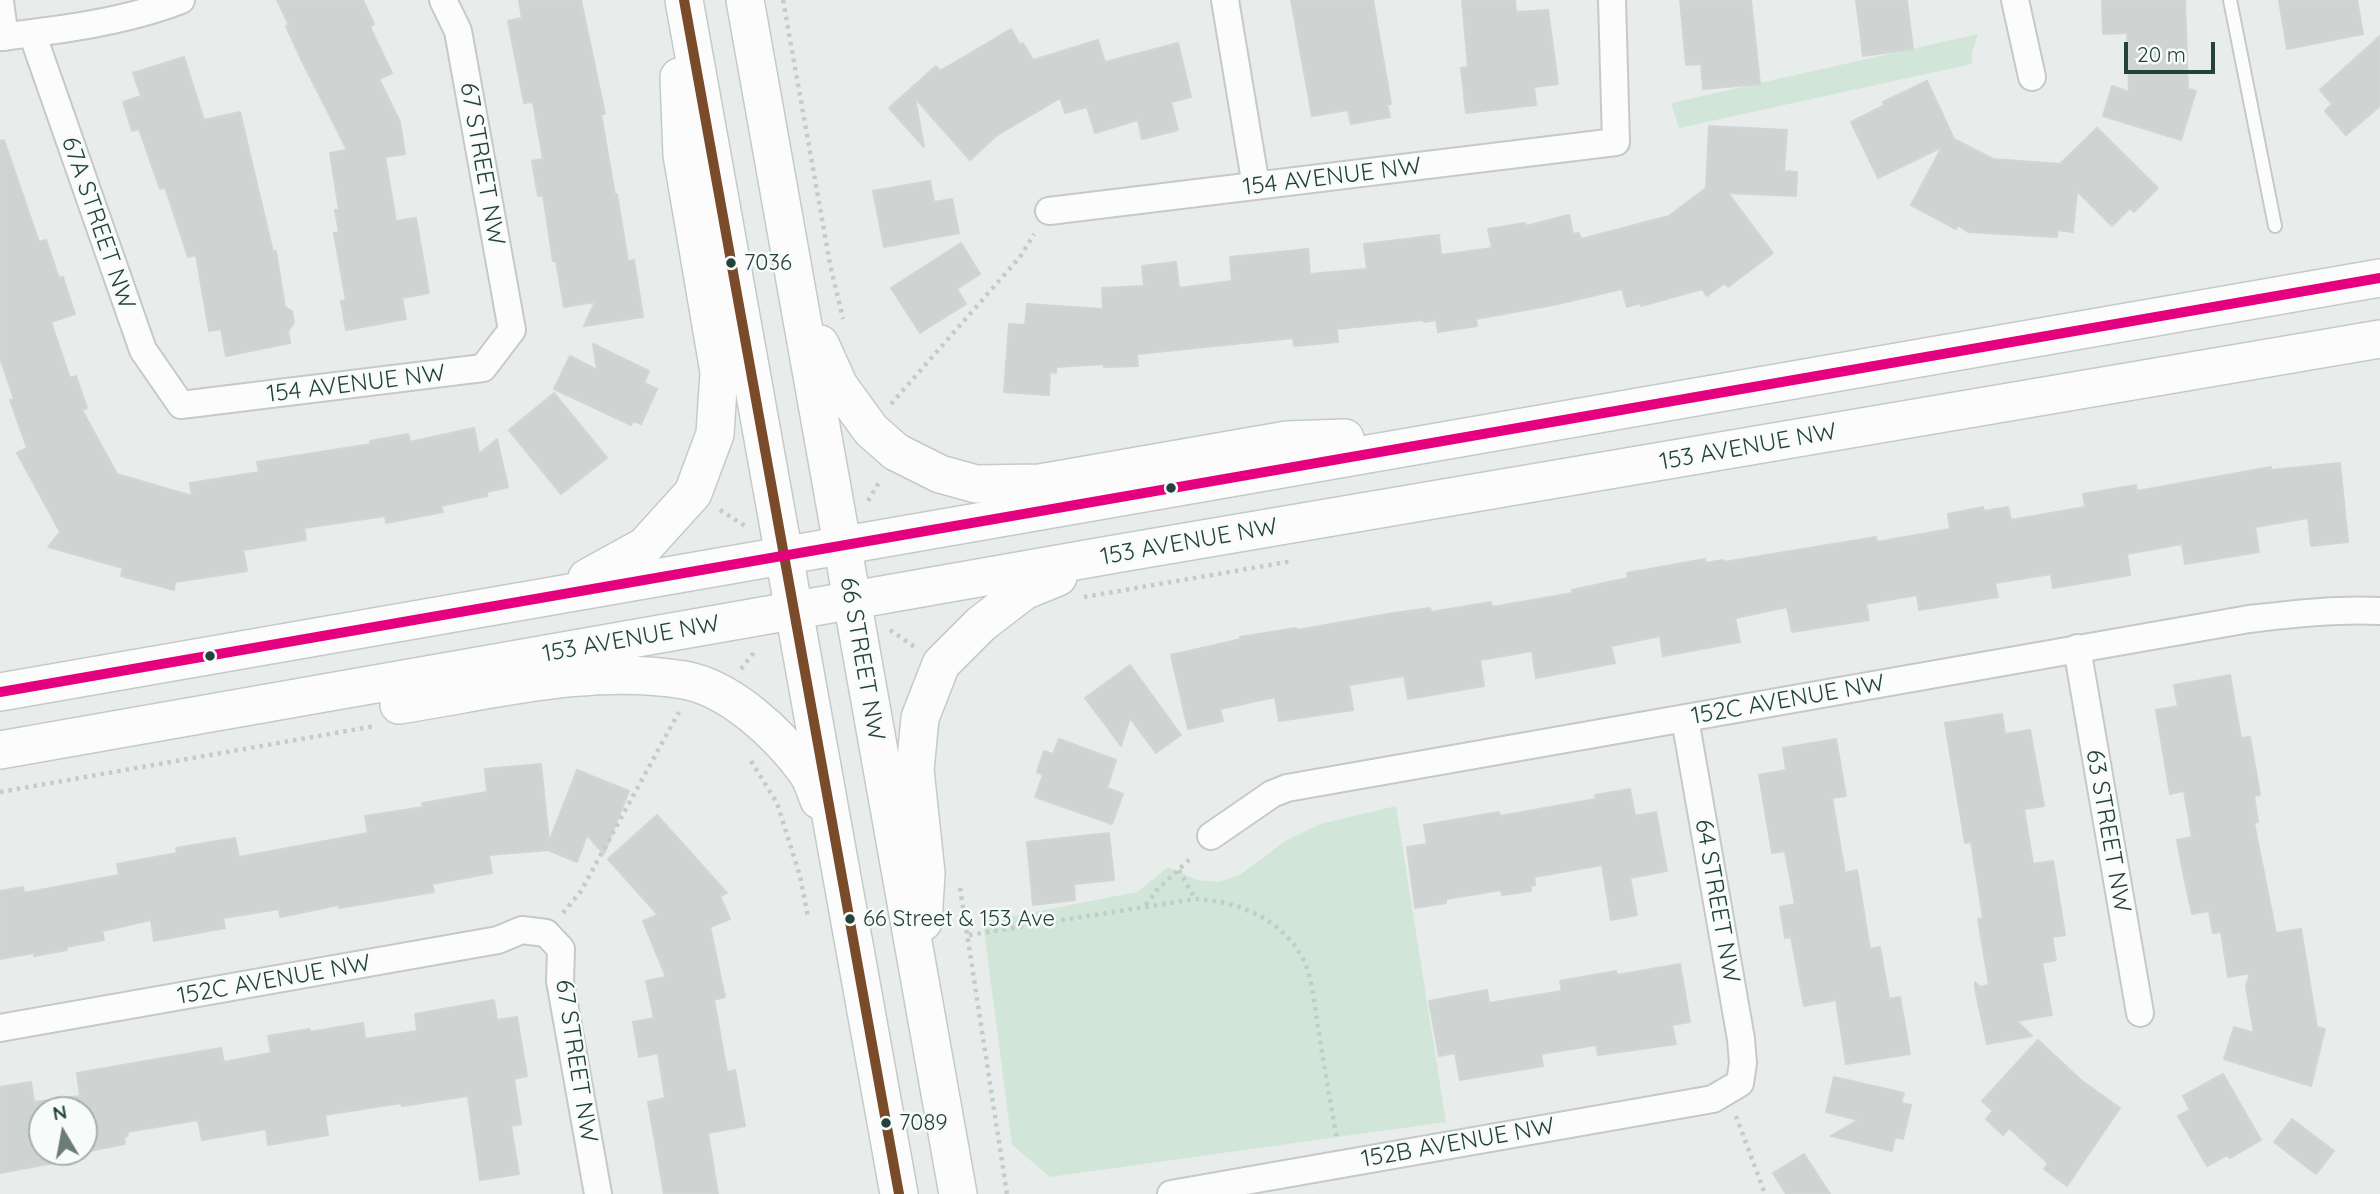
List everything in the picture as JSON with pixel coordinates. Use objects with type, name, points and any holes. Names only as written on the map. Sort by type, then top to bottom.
[{"type":"main road","points":[[522,600],[588,578],[645,546],[693,493],[715,434],[719,373],[682,155],[676,0]]},
{"type":"main road","points":[[684,0],[900,1194]]},
{"type":"main road","name":"66 STREET NW","points":[[745,0],[958,1194]]},
{"type":"main road","points":[[0,691],[2380,278]]},
{"type":"main road","points":[[797,291],[839,386],[871,430],[896,452],[940,474],[976,484],[1040,483],[1287,440],[1486,433]]},
{"type":"main road","name":"153 AVENUE NW","points":[[0,750],[1115,554],[2380,339]]},
{"type":"main road","points":[[919,979],[926,873],[915,770],[919,718],[941,664],[981,624],[1024,590],[1115,554]]},
{"type":"main road","points":[[197,716],[297,722],[566,679],[630,675],[687,681],[721,694],[766,726],[807,772],[835,834]]},
{"type":"street","points":[[0,2],[2,37],[153,11],[181,0]]},
{"type":"street","name":"67 STREET NW","points":[[443,0],[458,31],[512,330]]},
{"type":"street","points":[[1225,0],[1256,186]]},
{"type":"street","name":"154 AVENUE NW","points":[[1049,211],[1616,142],[1612,0]]},
{"type":"street","points":[[2015,0],[2032,77]]},
{"type":"street","name":"67A STREET NW","points":[[32,33],[143,350],[181,405]]},
{"type":"street","name":"154 AVENUE NW","points":[[181,405],[483,369],[512,330]]},
{"type":"street","name":"152C AVENUE NW","points":[[1211,836],[1272,794],[1287,788],[2249,619],[2303,613],[2380,611]]},
{"type":"street","name":"63 STREET NW","points":[[2077,648],[2140,1013]]},
{"type":"street","name":"64 STREET NW","points":[[1685,719],[1741,1039],[1743,1063],[1734,1088]]},
{"type":"street","name":"152C AVENUE NW","points":[[0,1028],[498,940],[522,930],[547,933]]},
{"type":"street","name":"67 STREET NW","points":[[547,933],[561,950],[560,981],[598,1194]]},
{"type":"street","name":"152B AVENUE NW","points":[[1171,1194],[1713,1099],[1734,1088]]},
{"type":"lane","points":[[2230,0],[2275,226]]},
{"type":"path","points":[[783,0],[830,264],[844,325]]},
{"type":"path","points":[[883,394],[890,404],[1020,257],[1049,211]]},
{"type":"path","points":[[862,511],[882,476]]},
{"type":"path","points":[[1077,599],[1306,559]]},
{"type":"path","points":[[882,625],[925,654]]},
{"type":"path","points":[[738,672],[760,644]]},
{"type":"path","points":[[547,933],[581,891],[681,709]]},
{"type":"path","points":[[0,792],[289,740]]},
{"type":"path","points":[[745,752],[776,803],[800,876],[808,917]]},
{"type":"path","points":[[1146,906],[1156,891],[1211,836]]},
{"type":"path","points":[[1179,870],[1195,899]]},
{"type":"path","points":[[959,883],[1007,1194]]},
{"type":"path","points":[[969,935],[1195,899],[1217,900],[1244,908],[1270,921],[1303,959],[1314,1004],[1340,1163]]},
{"type":"path","points":[[1734,1088],[1765,1194]]},
{"type":"green space","points":[[1978,34],[1972,52],[1972,64],[1679,128],[1671,103]]},
{"type":"green space","points":[[1396,806],[1446,1122],[1050,1177],[1012,1145],[983,922],[1137,892],[1168,867],[1197,880],[1219,882],[1241,874],[1285,841],[1320,824]]},
{"type":"building","points":[[277,0],[363,0],[374,24],[370,27],[392,73],[379,79],[400,122],[405,154],[385,157],[396,221],[416,218],[429,293],[402,298],[406,319],[346,330],[341,301],[346,301],[334,233],[339,232],[335,210],[339,210],[330,153],[347,150],[301,59]]},
{"type":"building","points":[[519,0],[581,0],[605,114],[601,114],[615,195],[617,194],[628,261],[634,260],[643,317],[584,326],[595,302],[564,307],[556,261],[553,261],[543,195],[538,196],[532,161],[543,159],[533,102],[524,103],[508,21],[522,18]]},
{"type":"building","points":[[1291,0],[1373,0],[1391,104],[1387,105],[1390,117],[1351,124],[1348,110],[1312,116]]},
{"type":"building","points":[[1462,0],[1515,0],[1516,12],[1548,10],[1558,84],[1534,87],[1536,105],[1466,113],[1461,68],[1468,67]]},
{"type":"building","points":[[1680,0],[1751,0],[1760,84],[1703,89],[1701,64],[1686,65]]},
{"type":"building","points":[[1856,0],[1907,0],[1913,49],[1863,56]]},
{"type":"building","points":[[2102,0],[2185,0],[2188,89],[2196,91],[2181,140],[2103,116],[2112,86],[2129,92],[2127,33],[2103,34]]},
{"type":"building","points":[[2279,0],[2357,0],[2363,34],[2287,49]]},
{"type":"building","points":[[1011,29],[1033,60],[1098,40],[1105,62],[1178,43],[1191,97],[1171,102],[1178,130],[1142,139],[1138,120],[1095,133],[1087,107],[1065,113],[1060,98],[996,136],[970,160],[915,98],[924,147],[889,108],[936,66],[940,71]]},
{"type":"building","points":[[2380,36],[2380,106],[2346,135],[2325,111],[2332,104],[2320,90]]},
{"type":"building","points":[[184,57],[204,120],[240,112],[273,252],[276,251],[285,307],[292,311],[294,323],[288,331],[290,343],[226,356],[221,329],[209,331],[196,255],[188,257],[165,187],[160,189],[139,129],[132,131],[123,102],[141,96],[133,73]]},
{"type":"building","points":[[1927,81],[1954,139],[1993,159],[2060,164],[2097,128],[2158,188],[2134,212],[2130,208],[2112,226],[2077,191],[2073,232],[2057,230],[2057,237],[1968,232],[1958,225],[1956,229],[1911,205],[1942,147],[1878,178],[1851,122],[1885,105],[1883,102]]},
{"type":"building","points":[[1709,126],[1787,130],[1784,171],[1797,172],[1796,196],[1728,193],[1773,253],[1728,287],[1725,283],[1707,296],[1702,289],[1641,306],[1640,303],[1627,307],[1622,289],[1476,319],[1477,326],[1438,332],[1436,320],[1424,320],[1337,329],[1338,342],[1294,346],[1293,338],[1137,354],[1138,366],[1104,367],[1104,364],[1056,367],[1056,373],[1050,372],[1049,395],[1004,392],[1009,324],[1025,325],[1027,304],[1103,309],[1102,288],[1144,286],[1142,266],[1176,262],[1179,288],[1232,281],[1230,257],[1308,249],[1310,274],[1367,269],[1364,244],[1439,235],[1441,255],[1492,248],[1488,229],[1525,223],[1526,226],[1569,215],[1573,234],[1579,233],[1581,239],[1669,216],[1706,188]]},
{"type":"building","points":[[4,140],[39,242],[46,240],[59,278],[63,277],[75,314],[51,322],[70,378],[76,376],[87,408],[82,410],[117,474],[192,496],[190,483],[259,472],[257,462],[371,444],[370,441],[408,434],[410,442],[474,428],[479,454],[497,439],[508,487],[487,492],[487,496],[441,506],[443,512],[386,523],[385,516],[304,528],[306,540],[243,550],[247,571],[175,582],[174,590],[121,576],[123,568],[48,547],[60,532],[17,453],[27,448],[10,400],[14,399],[0,358],[0,141]]},
{"type":"building","points":[[930,181],[934,202],[952,199],[959,233],[884,247],[873,191]]},
{"type":"building","points":[[961,243],[980,274],[957,289],[966,304],[920,333],[891,288]]},
{"type":"building","points":[[593,344],[649,371],[644,383],[657,389],[641,424],[633,421],[631,425],[554,389],[570,356],[597,370]]},
{"type":"building","points":[[554,393],[607,458],[561,494],[509,430]]},
{"type":"building","points":[[2340,463],[2348,542],[2311,546],[2308,518],[2255,527],[2259,552],[2185,564],[2182,544],[2127,554],[2130,575],[2053,588],[2051,574],[1995,583],[1998,597],[1919,610],[1917,595],[1866,604],[1869,620],[1792,632],[1787,607],[1735,618],[1740,642],[1663,656],[1660,636],[1611,646],[1615,663],[1536,678],[1532,651],[1480,660],[1484,686],[1408,699],[1404,676],[1349,685],[1353,710],[1279,721],[1275,697],[1220,709],[1223,721],[1188,729],[1171,655],[1241,639],[1240,637],[1296,628],[1297,630],[1430,608],[1431,612],[1491,602],[1492,607],[1573,593],[1572,590],[1628,578],[1627,573],[1705,559],[1705,563],[1724,562],[1876,537],[1877,542],[1950,529],[1948,514],[1983,507],[1984,511],[2008,507],[2011,520],[2085,507],[2083,494],[2136,485],[2137,491],[2271,467],[2271,470]]},
{"type":"building","points":[[1130,665],[1181,735],[1156,753],[1130,718],[1121,746],[1085,698]]},
{"type":"building","points":[[2230,675],[2241,738],[2250,737],[2260,795],[2254,796],[2258,822],[2254,823],[2276,933],[2301,929],[2317,1027],[2325,1029],[2311,1086],[2224,1059],[2234,1027],[2254,1033],[2246,986],[2250,973],[2228,977],[2221,932],[2213,933],[2209,911],[2192,914],[2183,872],[2177,840],[2192,837],[2184,791],[2170,794],[2156,710],[2178,706],[2174,685]]},
{"type":"building","points":[[2002,714],[2005,734],[2030,730],[2044,806],[2024,809],[2033,864],[2053,861],[2065,935],[2052,937],[2056,960],[2042,963],[2052,1015],[2017,1021],[2032,1036],[1987,1044],[1975,988],[1975,982],[1980,987],[1989,985],[1978,919],[1983,918],[1971,842],[1965,843],[1945,723]]},
{"type":"building","points":[[1059,739],[1116,760],[1107,788],[1123,794],[1112,824],[1035,797],[1043,775],[1037,772],[1044,751],[1053,754]]},
{"type":"building","points":[[1836,739],[1846,796],[1832,798],[1845,873],[1857,870],[1870,949],[1880,947],[1889,999],[1900,997],[1910,1054],[1846,1064],[1836,1000],[1804,1006],[1791,937],[1785,938],[1780,907],[1795,904],[1785,851],[1772,853],[1759,775],[1786,770],[1783,748]]},
{"type":"building","points":[[541,764],[549,842],[577,770],[629,791],[604,854],[587,835],[577,862],[548,850],[489,855],[492,873],[432,884],[434,892],[339,908],[339,905],[280,917],[279,909],[223,918],[225,928],[154,941],[151,920],[102,931],[104,940],[66,947],[67,950],[0,959],[0,891],[23,887],[24,893],[119,875],[117,864],[177,853],[176,848],[235,838],[239,857],[368,833],[365,816],[423,807],[422,803],[487,792],[485,769]]},
{"type":"building","points":[[1630,789],[1635,816],[1656,812],[1667,871],[1630,878],[1637,915],[1611,920],[1602,865],[1534,877],[1535,885],[1530,886],[1531,891],[1502,895],[1501,890],[1446,899],[1446,903],[1415,908],[1407,847],[1427,844],[1424,825],[1499,812],[1500,816],[1596,799],[1595,795]]},
{"type":"building","points":[[657,815],[727,893],[720,896],[730,919],[710,927],[725,997],[714,1000],[727,1072],[735,1070],[745,1126],[708,1133],[718,1194],[664,1194],[648,1102],[665,1098],[658,1053],[639,1057],[633,1022],[654,1018],[646,981],[666,977],[643,921],[658,915],[608,859]]},
{"type":"building","points":[[1109,833],[1114,880],[1074,884],[1075,900],[1033,905],[1027,842]]},
{"type":"building","points":[[1680,964],[1690,1022],[1672,1025],[1676,1044],[1598,1055],[1596,1045],[1541,1054],[1543,1066],[1460,1080],[1455,1053],[1439,1056],[1429,1001],[1487,990],[1489,1003],[1562,991],[1560,981]]},
{"type":"building","points":[[494,1000],[497,1020],[517,1017],[527,1076],[514,1079],[521,1124],[511,1126],[519,1174],[480,1180],[468,1096],[325,1115],[328,1135],[268,1145],[266,1129],[202,1140],[198,1120],[127,1132],[128,1136],[124,1137],[125,1144],[98,1149],[98,1096],[80,1096],[77,1073],[221,1048],[224,1062],[271,1053],[268,1036],[363,1023],[365,1039],[417,1031],[415,1014]]},
{"type":"building","points":[[2038,1040],[2082,1081],[2120,1108],[2067,1186],[2044,1169],[2048,1163],[2009,1128],[2003,1135],[1986,1119],[1993,1111],[1982,1101]]},
{"type":"building","points":[[2223,1074],[2261,1140],[2230,1158],[2227,1155],[2207,1166],[2178,1116],[2190,1110],[2183,1096]]},
{"type":"building","points":[[1834,1077],[1904,1093],[1901,1103],[1911,1105],[1903,1139],[1895,1137],[1892,1151],[1831,1136],[1858,1120],[1826,1112]]},
{"type":"building","points":[[31,1082],[33,1096],[28,1096],[28,1166],[38,1166],[0,1173],[0,1087]]},
{"type":"building","points":[[2292,1119],[2334,1151],[2316,1174],[2274,1142]]},
{"type":"building","points":[[1804,1154],[1830,1194],[1786,1194],[1773,1173]]},
{"type":"transit line","points":[[684,0],[899,1194]]},
{"type":"transit line","points":[[0,692],[2380,278]]},
{"type":"place","name":"7036","points":[[731,263]]},
{"type":"place","name":"66 Street & 153 Ave","points":[[850,919]]},
{"type":"place","name":"7089","points":[[886,1123]]}]
